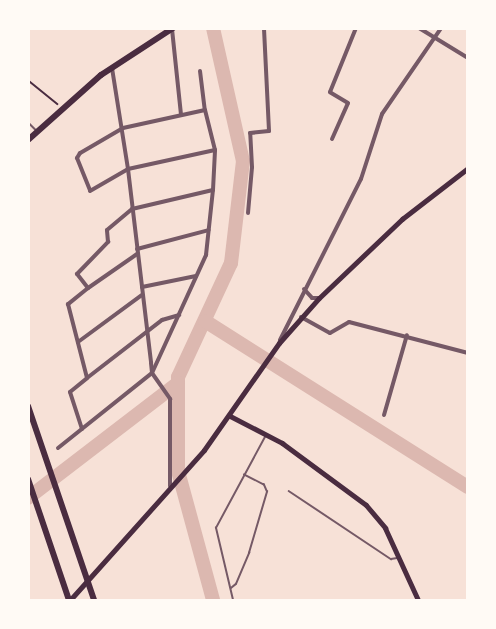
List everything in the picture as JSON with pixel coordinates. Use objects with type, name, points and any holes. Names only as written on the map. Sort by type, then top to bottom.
[{"type":"main road","points":[[28,140],[111,68],[172,29]]},
{"type":"main road","points":[[29,481],[69,600],[88,583],[187,470],[230,416],[279,343],[301,317],[402,219],[468,168]]},
{"type":"main road","points":[[28,406],[93,600]]},
{"type":"main road","points":[[230,416],[267,434],[366,506],[385,528],[401,558],[418,600]]},
{"type":"street","points":[[248,213],[252,167],[250,133],[269,131],[264,28]]},
{"type":"street","points":[[332,139],[348,102],[330,92],[356,28]]},
{"type":"street","points":[[419,28],[468,58]]},
{"type":"street","points":[[279,343],[304,288],[361,179],[382,114],[441,28]]},
{"type":"street","points":[[172,29],[182,115]]},
{"type":"street","points":[[111,68],[123,128],[152,373],[169,395],[171,489]]},
{"type":"street","points":[[57,448],[152,373],[206,255],[215,150],[205,110],[200,71]]},
{"type":"street","points":[[205,110],[123,128],[77,158],[90,191],[128,169],[215,150]]},
{"type":"street","points":[[88,288],[77,274],[108,242],[107,230],[132,209],[213,190]]},
{"type":"street","points":[[87,378],[68,304],[137,252],[209,230]]},
{"type":"street","points":[[142,287],[196,276]]},
{"type":"street","points":[[304,288],[312,297],[319,298]]},
{"type":"street","points":[[78,342],[142,296]]},
{"type":"street","points":[[82,429],[70,392],[162,320],[179,315]]},
{"type":"street","points":[[301,317],[330,333],[349,322],[407,335],[468,353]]},
{"type":"street","points":[[384,415],[407,335]]},
{"type":"lane","points":[[28,122],[38,131]]},
{"type":"lane","points":[[233,600],[216,528],[267,434]]},
{"type":"lane","points":[[230,588],[236,584],[249,554],[267,492],[264,485],[243,475]]},
{"type":"lane","points":[[289,491],[391,560],[401,558]]},
{"type":"path","points":[[28,80],[63,109]]},
{"type":"waterway","points":[[213,28],[243,161],[231,263],[178,377],[178,471],[213,600]]},
{"type":"waterway","points":[[205,321],[468,487]]},
{"type":"waterway","points":[[28,498],[178,383]]}]
